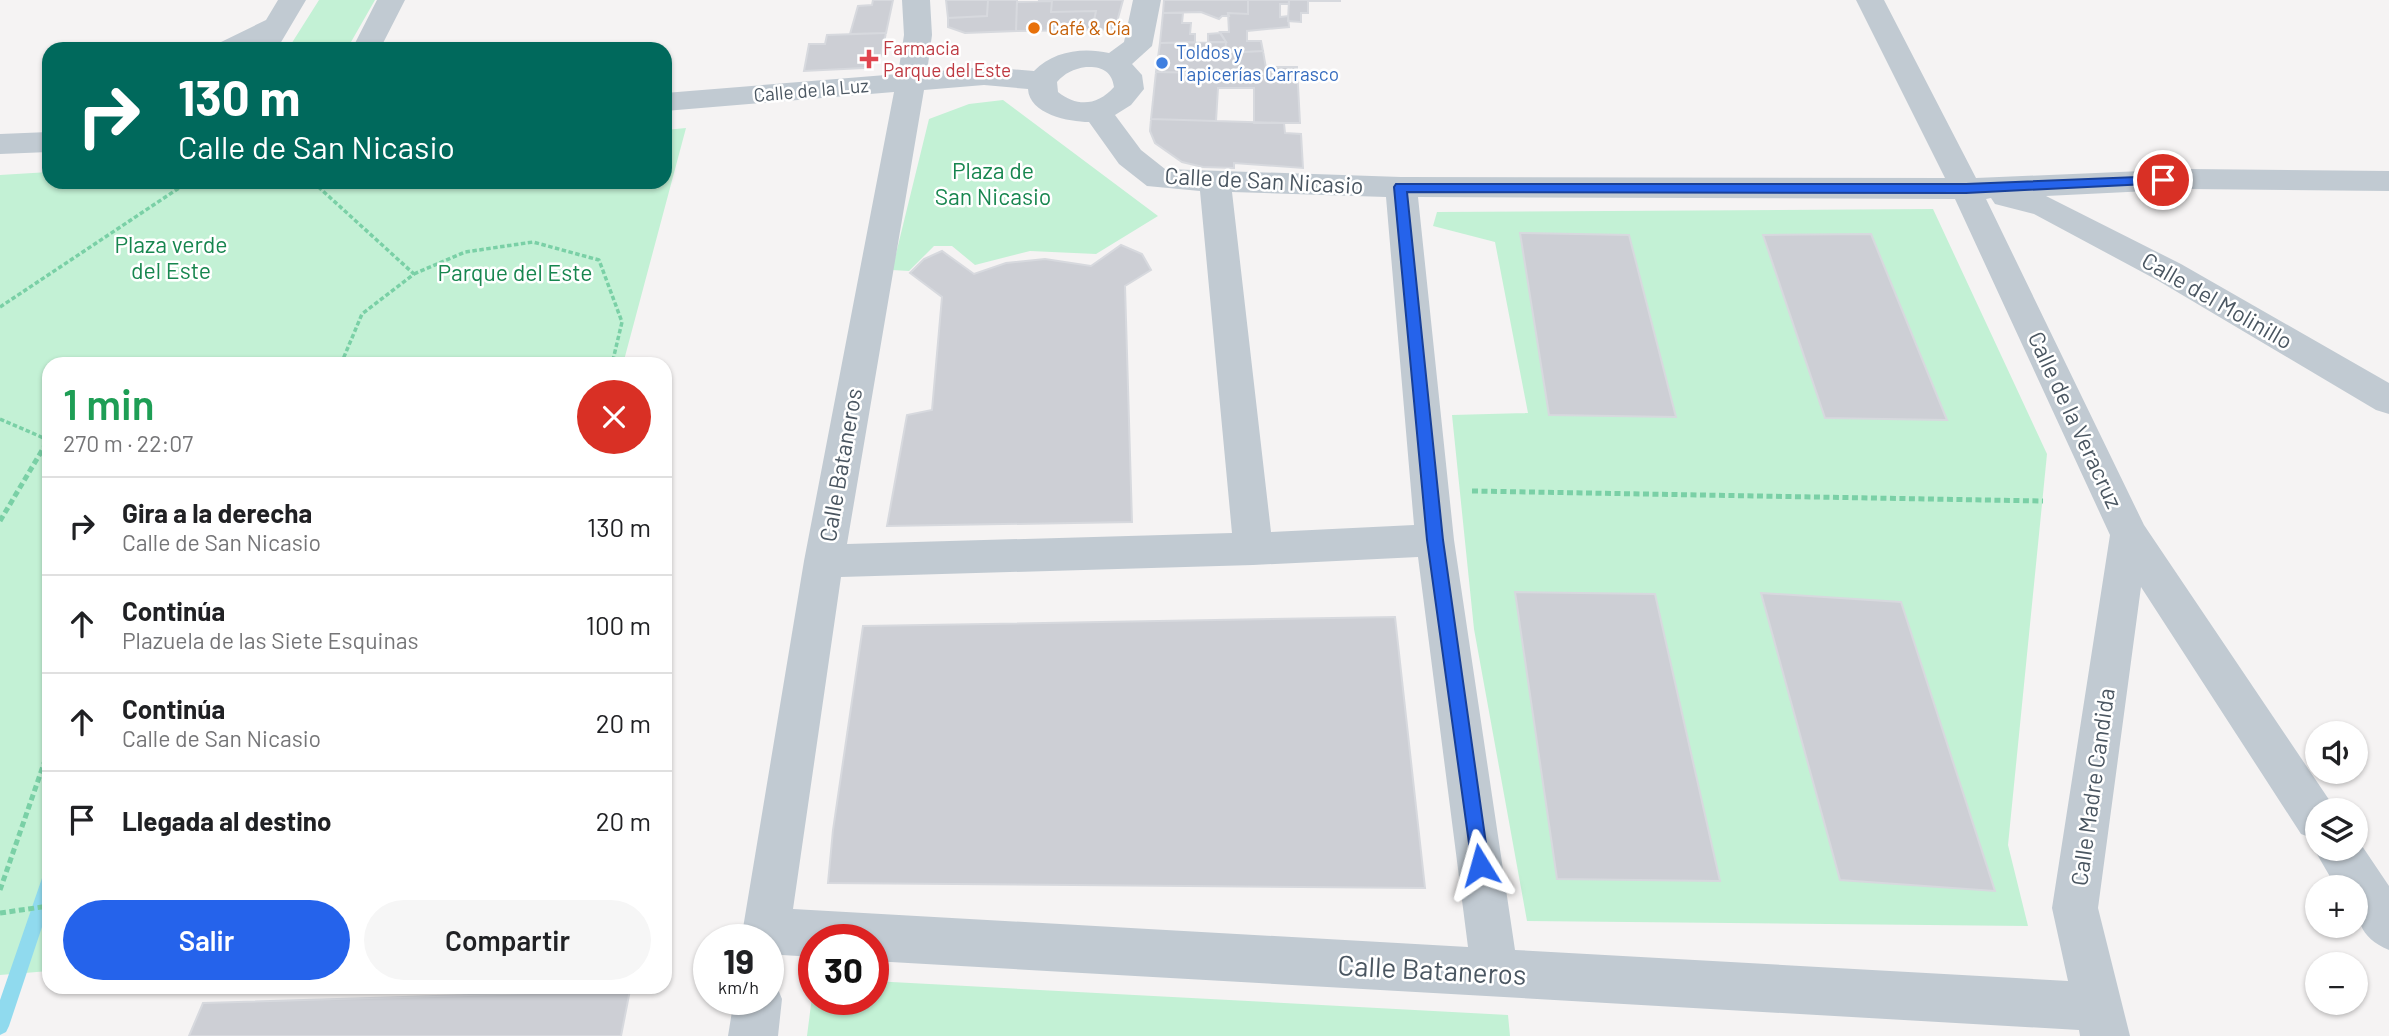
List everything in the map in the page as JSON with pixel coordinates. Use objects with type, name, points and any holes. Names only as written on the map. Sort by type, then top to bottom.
[{"type":"street","points":[[269,37],[292,0]]},
{"type":"street","points":[[376,42],[391,0]]},
{"type":"street","name":"Calle Bataneros","points":[[768,924],[824,561],[911,82],[918,35],[916,0]]},
{"type":"street","points":[[1114,63],[1138,46],[1147,0]]},
{"type":"street","name":"Calle de la Veracruz","points":[[1870,0],[1966,188],[2129,536],[2305,801]]},
{"type":"street","points":[[1094,58],[1114,63],[1127,75],[1129,89],[1119,103],[1098,111],[1075,112],[1055,106],[1043,95],[1042,81],[1052,68],[1071,60],[1094,58]]},
{"type":"street","name":"Calle de la Luz","points":[[672,101],[984,76],[1042,81]]},
{"type":"street","name":"Calle de San Nicasio","points":[[1098,111],[1119,147],[1138,167],[1158,179],[1401,187],[1966,188],[2052,195]]},
{"type":"street","points":[[0,144],[42,140]]},
{"type":"street","points":[[2052,195],[2189,179],[2389,181]]},
{"type":"street","points":[[1215,181],[1252,549]]},
{"type":"street","points":[[1401,187],[1435,540],[1494,974]]},
{"type":"street","name":"Calle del Molinillo","points":[[2052,195],[2169,272],[2389,400]]},
{"type":"street","name":"Calle Madre Candida","points":[[2101,1021],[2075,908],[2129,536]]},
{"type":"street","points":[[824,561],[1252,549],[1435,540]]},
{"type":"street","points":[[2345,861],[2389,928]]},
{"type":"street","name":"Calle Bataneros","points":[[784,936],[1494,974],[2101,1021]]},
{"type":"street","points":[[753,1036],[756,1015]]},
{"type":"path","points":[[0,307],[177,189]]},
{"type":"path","points":[[321,189],[414,274]]},
{"type":"path","points":[[344,357],[362,314],[414,274],[465,251],[533,242],[599,260],[622,322],[614,357]]},
{"type":"path","points":[[0,419],[42,436]]},
{"type":"path","points":[[0,521],[42,448]]},
{"type":"path","points":[[1460,491],[2043,501]]},
{"type":"path","points":[[0,890],[42,769]]},
{"type":"path","points":[[0,913],[42,907]]},
{"type":"green space","points":[[319,0],[375,0],[351,42],[292,42]]},
{"type":"green space","name":"Plaza de San Nicasio","points":[[1003,100],[1158,216],[1096,254],[1030,251],[975,265],[952,246],[934,246],[909,271],[892,270],[929,119],[969,104]]},
{"type":"green space","name":"Parque del Este","points":[[686,128],[672,180],[672,129]]},
{"type":"green space","name":"Parque del Este","points":[[42,172],[42,189],[670,189],[625,357],[42,357],[42,972],[0,975],[0,175]]},
{"type":"green space","points":[[1933,209],[2047,454],[2008,845],[2028,926],[1527,921],[1474,629],[1452,415],[1528,413],[1495,242],[1433,226],[1437,212]],"holes":[[[1520,234],[1629,235],[1676,417],[1550,415]],[[1871,235],[1947,420],[1825,418],[1763,236]],[[1762,594],[1901,602],[1994,891],[1840,880]]]},
{"type":"green space","points":[[889,982],[1508,1015],[1510,1036],[807,1036],[810,1015],[889,1015]]},
{"type":"building","points":[[873,0],[893,0],[886,33],[850,34],[858,6],[872,5]]},
{"type":"building","points":[[946,0],[988,0],[987,16],[948,18]]},
{"type":"building","points":[[988,0],[1017,0],[1016,31],[965,33],[948,27],[948,18],[987,16]]},
{"type":"building","points":[[1038,0],[1123,0],[1115,29],[1092,30],[1096,11],[1051,12],[1052,1]]},
{"type":"building","points":[[1164,0],[1248,0],[1248,14],[1228,13],[1229,16],[1219,19],[1201,12],[1163,13]]},
{"type":"building","points":[[1248,0],[1289,0],[1289,4],[1280,4],[1280,17],[1288,16],[1289,27],[1247,31],[1247,41],[1261,41],[1263,51],[1225,53],[1226,42],[1220,32],[1229,32],[1228,13],[1248,14]]},
{"type":"building","points":[[1289,0],[1340,1],[1308,1],[1308,13],[1301,13],[1301,22],[1288,21]]},
{"type":"building","points":[[1052,1],[1051,12],[1096,11],[1092,30],[1016,31],[1017,2]]},
{"type":"building","points":[[1163,13],[1183,13],[1182,23],[1191,23],[1190,34],[1195,34],[1195,42],[1160,43]]},
{"type":"building","points":[[886,33],[880,58],[864,68],[804,71],[809,44],[825,44],[827,35]]},
{"type":"building","points":[[1220,33],[1226,42],[1208,42],[1208,34]]},
{"type":"building","points":[[1226,42],[1225,53],[1263,51],[1267,74],[1156,72],[1160,43]]},
{"type":"building","points":[[1267,67],[1297,67],[1300,123],[1254,123],[1254,88],[1218,88],[1216,121],[1151,119],[1156,72],[1267,74]]},
{"type":"building","points":[[1151,119],[1284,123],[1285,133],[1301,134],[1303,168],[1234,163],[1234,168],[1203,167],[1182,162],[1155,143],[1150,131]]},
{"type":"building","points":[[1520,233],[1629,235],[1676,417],[1549,415]]},
{"type":"building","points":[[1871,234],[1947,420],[1825,418],[1763,235]]},
{"type":"building","points":[[1121,245],[1142,254],[1151,270],[1125,286],[1132,522],[887,526],[907,415],[932,410],[942,297],[910,273],[924,259],[942,251],[974,274],[1006,263],[1045,259],[1091,266]]},
{"type":"building","points":[[1515,592],[1655,594],[1720,881],[1557,879]]},
{"type":"building","points":[[1761,593],[1901,602],[1995,891],[1840,880]]},
{"type":"building","points":[[1395,617],[1425,888],[828,883],[833,830],[863,626]]},
{"type":"building","points":[[499,994],[629,994],[621,1036],[189,1036],[203,1003]]},
{"type":"waterway","points":[[0,1026],[42,902]]},
{"type":"place","name":"Café & Cía","points":[[1034,28]]},
{"type":"place","name":"Farmacia Parque del Este","points":[[869,59]]},
{"type":"place","name":"Toldos y Tapicerías Carrasco","points":[[1162,63]]},
{"type":"route","points":[[1480,865],[1435,540],[1401,187],[1966,188],[2163,180]]},
{"type":"park label","name":"Plaza verde del Este","points":[[171,258]]}]
